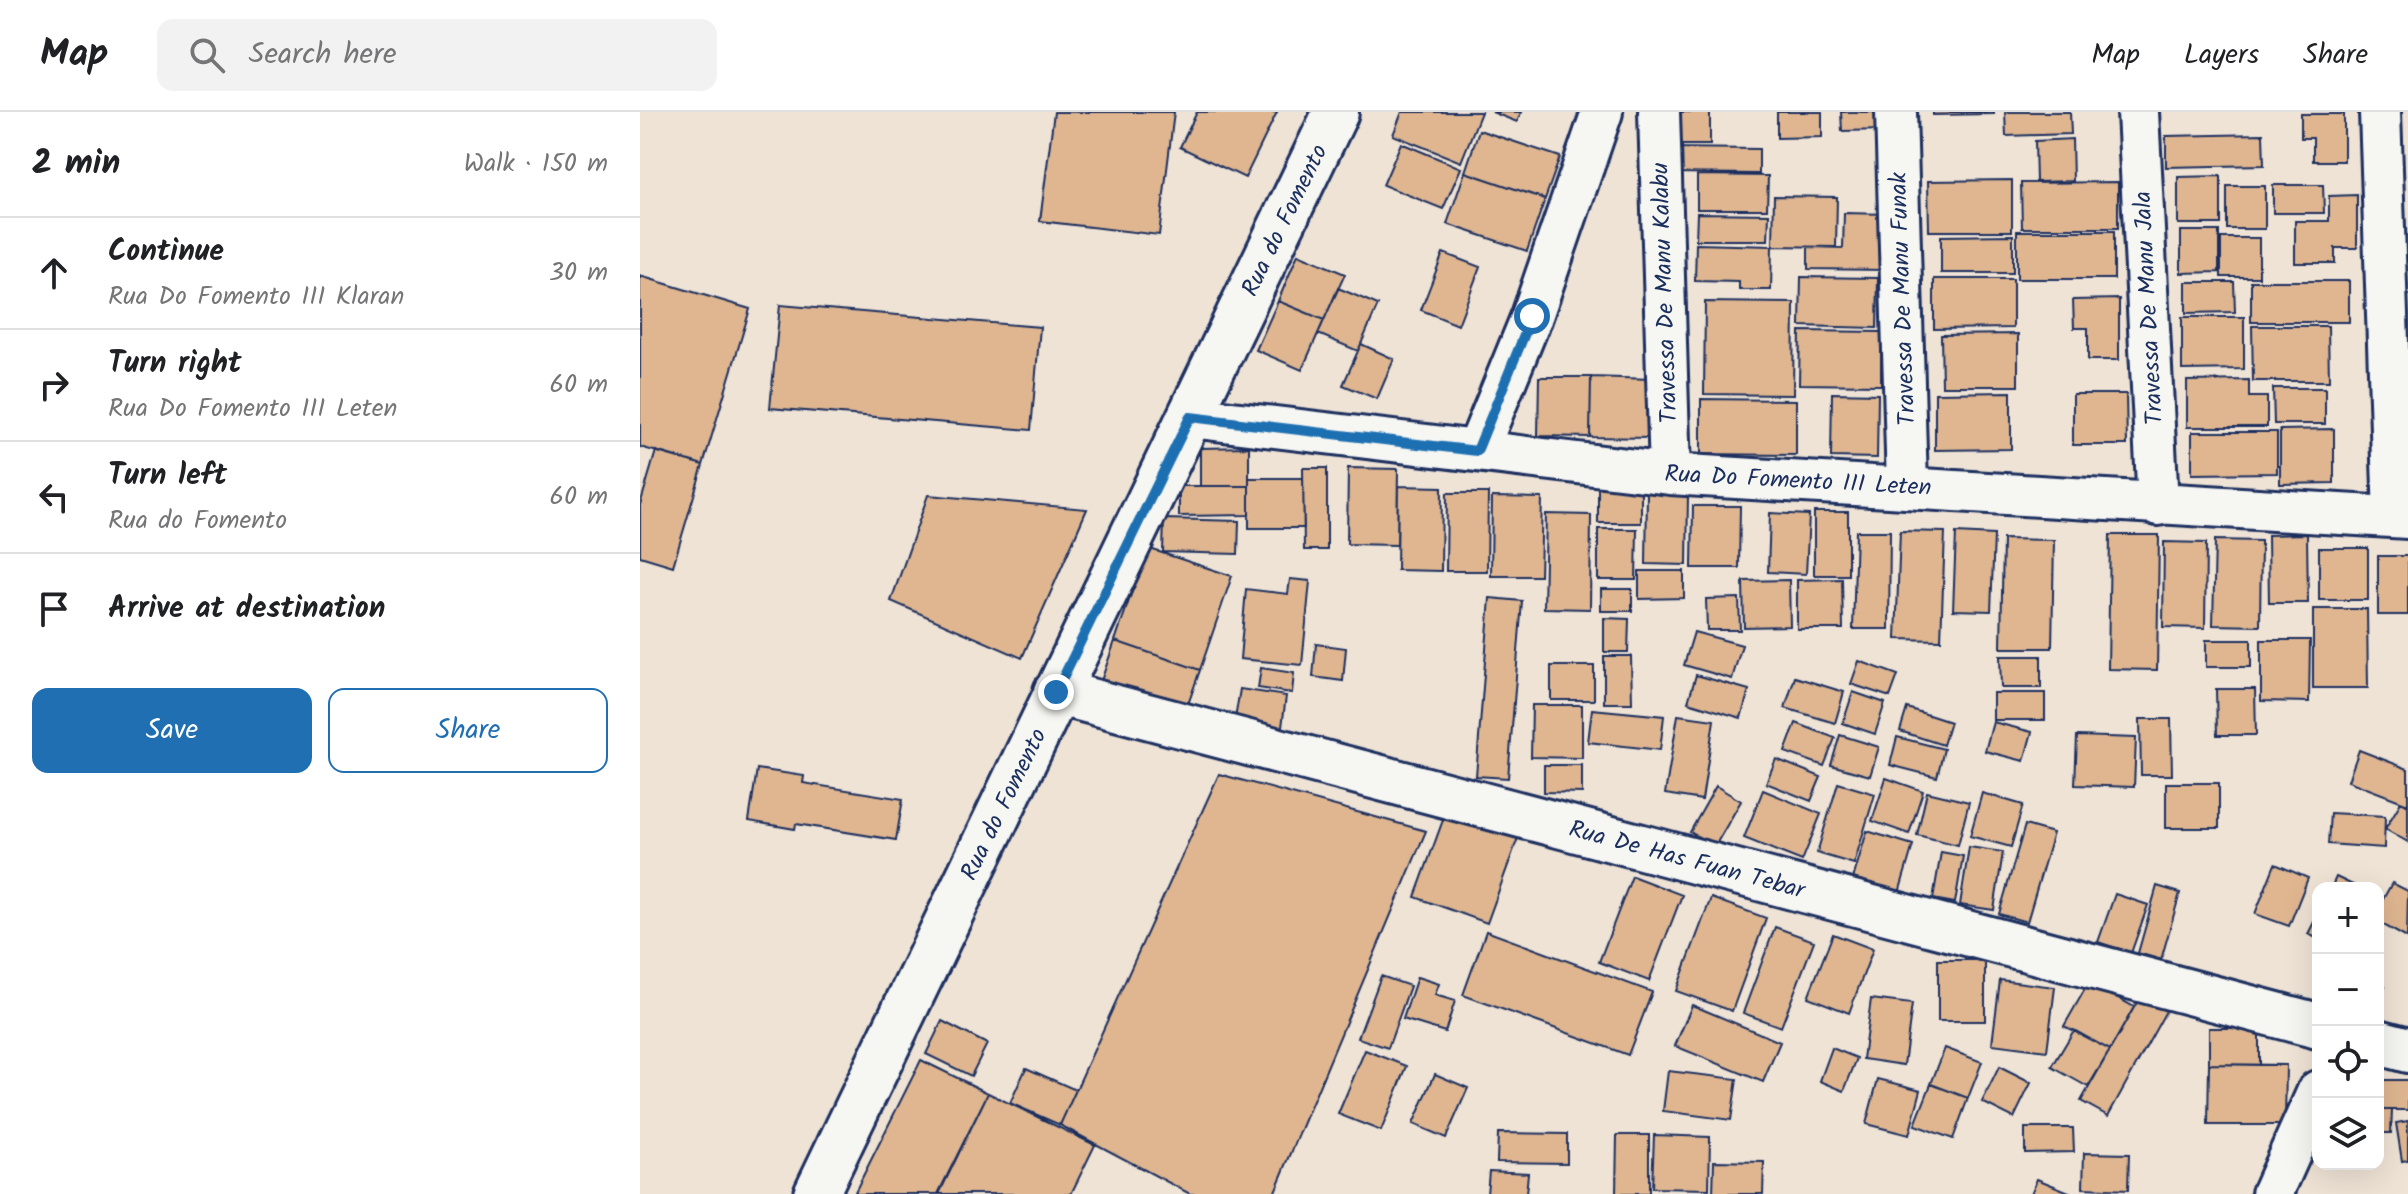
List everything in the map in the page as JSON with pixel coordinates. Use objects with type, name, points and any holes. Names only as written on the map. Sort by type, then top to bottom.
[{"type":"street","name":"Rua do Fomento","points":[[816,1194],[1336,112]]},
{"type":"street","points":[[1477,451],[1532,316],[1602,112]]},
{"type":"street","name":"Travessa De Manu Kalabu","points":[[1659,112],[1670,474]]},
{"type":"street","name":"Travessa De Manu Funak","points":[[1896,112],[1907,486]]},
{"type":"street","name":"Travessa De Manu Jala","points":[[2138,112],[2158,505]]},
{"type":"street","points":[[2380,112],[2401,517]]},
{"type":"street","name":"Rua Do Fomento III Leten","points":[[1190,417],[1670,474],[2401,517]]},
{"type":"street","name":"Rua De Has Fuan Tebar","points":[[1056,692],[2312,1024]]},
{"type":"street","points":[[2384,1044],[2408,1050]]},
{"type":"street","points":[[2272,1194],[2315,1098]]},
{"type":"building","points":[[1054,112],[1174,112],[1159,235],[1040,221]]},
{"type":"building","points":[[1197,112],[1277,112],[1245,178],[1180,147]]},
{"type":"building","points":[[1402,112],[1481,112],[1461,162],[1393,135]]},
{"type":"building","points":[[1492,112],[1521,112],[1517,122]]},
{"type":"building","points":[[1674,112],[1710,112],[1710,145],[1673,145]]},
{"type":"building","points":[[1777,112],[1822,112],[1822,137],[1777,138]]},
{"type":"building","points":[[1841,112],[1885,112],[1886,130],[1842,131]]},
{"type":"building","points":[[1933,112],[1994,112],[1994,114],[1933,115]]},
{"type":"building","points":[[2005,112],[2070,112],[2071,134],[2006,136]]},
{"type":"building","points":[[2301,114],[2344,114],[2344,161],[2313,161],[2313,138],[2301,138]]},
{"type":"building","points":[[1479,130],[1560,157],[1545,199],[1465,172]]},
{"type":"building","points":[[2263,134],[2264,165],[2166,167],[2166,136]]},
{"type":"building","points":[[2072,139],[2073,181],[2036,182],[2035,141]]},
{"type":"building","points":[[1401,143],[1461,168],[1443,209],[1383,185]]},
{"type":"building","points":[[1667,148],[1759,149],[1759,174],[1667,173]]},
{"type":"building","points":[[1465,172],[1545,199],[1527,251],[1447,224]]},
{"type":"building","points":[[1697,175],[1768,176],[1767,209],[1697,209]]},
{"type":"building","points":[[2221,176],[2221,224],[2178,224],[2178,177]]},
{"type":"building","points":[[2012,180],[2012,231],[1929,231],[1928,181]]},
{"type":"building","points":[[2118,182],[2118,228],[2022,228],[2021,183]]},
{"type":"building","points":[[2273,185],[2323,185],[2324,213],[2273,213]]},
{"type":"building","points":[[2227,186],[2265,186],[2265,229],[2227,229]]},
{"type":"building","points":[[2357,195],[2357,248],[2335,248],[2335,263],[2295,263],[2295,221],[2329,221],[2329,196]]},
{"type":"building","points":[[1774,196],[1837,197],[1836,247],[1773,246]]},
{"type":"building","points":[[1697,213],[1769,214],[1768,240],[1696,240]]},
{"type":"building","points":[[1844,213],[1888,214],[1886,270],[1808,269],[1808,247],[1843,248]]},
{"type":"building","points":[[2017,231],[2114,231],[2114,279],[2017,279]]},
{"type":"building","points":[[2181,231],[2219,231],[2219,272],[2181,273]]},
{"type":"building","points":[[2013,235],[2013,273],[1941,273],[1941,236]]},
{"type":"building","points":[[2221,238],[2259,238],[2259,277],[2221,277]]},
{"type":"building","points":[[1696,244],[1772,246],[1771,290],[1739,290],[1739,282],[1695,281]]},
{"type":"building","points":[[1443,253],[1480,267],[1458,325],[1421,310]]},
{"type":"building","points":[[1298,254],[1345,274],[1324,320],[1278,301]]},
{"type":"building","points":[[640,276],[750,309],[703,465],[640,447]]},
{"type":"building","points":[[1801,277],[1878,278],[1877,328],[1800,326]]},
{"type":"building","points":[[1934,279],[2013,279],[2013,328],[1934,329]]},
{"type":"building","points":[[2251,281],[2349,281],[2349,322],[2251,322]]},
{"type":"building","points":[[2186,282],[2234,282],[2235,312],[2186,313]]},
{"type":"building","points":[[1338,288],[1378,305],[1358,351],[1318,334]]},
{"type":"building","points":[[2119,299],[2119,360],[2088,360],[2088,328],[2074,328],[2073,300]]},
{"type":"building","points":[[1278,301],[1324,320],[1302,370],[1256,350]]},
{"type":"building","points":[[1705,302],[1794,303],[1793,395],[1704,394]]},
{"type":"building","points":[[780,305],[1040,327],[1031,430],[770,408]]},
{"type":"building","points":[[2182,317],[2244,317],[2244,369],[2182,370]]},
{"type":"building","points":[[2252,326],[2328,326],[2329,381],[2253,381]]},
{"type":"building","points":[[1800,331],[1881,332],[1881,385],[1799,384]]},
{"type":"building","points":[[2018,334],[2018,386],[1942,386],[1941,335]]},
{"type":"building","points":[[1361,344],[1394,359],[1377,399],[1343,385]]},
{"type":"building","points":[[1539,377],[1591,377],[1590,437],[1538,436]]},
{"type":"building","points":[[1591,377],[1652,379],[1651,438],[1590,437]]},
{"type":"building","points":[[2249,380],[2249,397],[2267,397],[2267,427],[2187,427],[2187,381]]},
{"type":"building","points":[[2273,388],[2325,388],[2325,424],[2274,424]]},
{"type":"building","points":[[2011,392],[2011,449],[1935,450],[1935,393]]},
{"type":"building","points":[[1832,393],[1878,394],[1877,458],[1831,457]]},
{"type":"building","points":[[2073,394],[2126,394],[2127,445],[2073,445]]},
{"type":"building","points":[[1701,399],[1796,400],[1796,455],[1701,454]]},
{"type":"building","points":[[2334,429],[2334,483],[2280,484],[2280,430]]},
{"type":"building","points":[[2192,432],[2277,432],[2277,473],[2192,474]]},
{"type":"building","points":[[1249,447],[1249,486],[1200,486],[1200,448]]},
{"type":"building","points":[[656,451],[703,465],[673,566],[640,556],[640,505]]},
{"type":"building","points":[[1303,468],[1327,468],[1327,550],[1304,550]]},
{"type":"building","points":[[1348,468],[1398,469],[1397,545],[1347,544]]},
{"type":"building","points":[[1249,478],[1303,478],[1304,528],[1249,528]]},
{"type":"building","points":[[1179,486],[1249,486],[1249,515],[1179,516]]},
{"type":"building","points":[[1398,486],[1442,487],[1441,571],[1397,570]]},
{"type":"building","points":[[1598,486],[1641,486],[1641,523],[1598,523]]},
{"type":"building","points":[[1447,493],[1488,493],[1487,571],[1446,571]]},
{"type":"building","points":[[1647,493],[1688,493],[1687,565],[1646,564]]},
{"type":"building","points":[[928,495],[1087,509],[1022,658],[891,601]]},
{"type":"building","points":[[1492,497],[1542,498],[1540,576],[1491,576]]},
{"type":"building","points":[[1693,506],[1740,506],[1739,568],[1692,568]]},
{"type":"building","points":[[1814,512],[1848,512],[1848,575],[1814,575]]},
{"type":"building","points":[[1770,513],[1809,515],[1806,574],[1768,572]]},
{"type":"building","points":[[1546,514],[1591,515],[1590,609],[1544,608]]},
{"type":"building","points":[[1164,519],[1239,521],[1238,554],[1163,552]]},
{"type":"building","points":[[1598,529],[1637,529],[1636,580],[1598,580]]},
{"type":"building","points":[[1856,531],[1890,531],[1889,629],[1853,629]]},
{"type":"building","points":[[1900,531],[1945,532],[1941,640],[1896,639]]},
{"type":"building","points":[[1956,533],[1994,535],[1991,611],[1953,610]]},
{"type":"building","points":[[2307,534],[2308,603],[2269,603],[2268,535]]},
{"type":"building","points":[[2110,535],[2159,535],[2157,670],[2108,669]]},
{"type":"building","points":[[2003,539],[2054,540],[2052,648],[2001,648]]},
{"type":"building","points":[[2215,540],[2261,541],[2260,626],[2213,625]]},
{"type":"building","points":[[2164,542],[2206,543],[2205,628],[2163,627]]},
{"type":"building","points":[[1147,548],[1232,576],[1200,670],[1115,641]]},
{"type":"building","points":[[2319,548],[2368,548],[2368,600],[2319,600]]},
{"type":"building","points":[[2378,556],[2408,556],[2408,615],[2378,615]]},
{"type":"building","points":[[1639,571],[1684,571],[1684,598],[1639,599]]},
{"type":"building","points":[[1290,579],[1310,581],[1302,665],[1240,659],[1246,589],[1288,594]]},
{"type":"building","points":[[1842,579],[1843,629],[1797,629],[1797,580]]},
{"type":"building","points":[[1789,580],[1790,626],[1744,627],[1743,581]]},
{"type":"building","points":[[1601,589],[1632,589],[1632,611],[1601,611]]},
{"type":"building","points":[[1490,598],[1522,601],[1508,778],[1476,776]]},
{"type":"building","points":[[1739,598],[1740,630],[1707,630],[1706,599]]},
{"type":"building","points":[[2313,609],[2367,609],[2368,688],[2313,688]]},
{"type":"building","points":[[1604,618],[1629,619],[1628,652],[1604,652]]},
{"type":"building","points":[[1694,632],[1742,645],[1732,679],[1684,665]]},
{"type":"building","points":[[2206,640],[2251,640],[2251,667],[2206,667]]},
{"type":"building","points":[[2261,640],[2310,640],[2309,702],[2261,701]]},
{"type":"building","points":[[1115,641],[1200,670],[1186,710],[1101,681]]},
{"type":"building","points":[[1316,644],[1346,648],[1343,681],[1313,677]]},
{"type":"building","points":[[1604,656],[1631,656],[1632,703],[1604,703]]},
{"type":"building","points":[[2000,656],[2041,656],[2041,688],[2001,688]]},
{"type":"building","points":[[1859,661],[1898,675],[1890,697],[1851,684]]},
{"type":"building","points":[[1551,666],[1594,666],[1594,700],[1551,700]]},
{"type":"building","points":[[1261,668],[1294,673],[1292,693],[1258,688]]},
{"type":"building","points":[[1696,675],[1749,690],[1741,718],[1688,702]]},
{"type":"building","points":[[1795,677],[1844,692],[1835,723],[1785,708]]},
{"type":"building","points":[[1240,689],[1286,696],[1282,727],[1235,719]]},
{"type":"building","points":[[2216,689],[2255,689],[2256,735],[2217,735]]},
{"type":"building","points":[[1853,692],[1885,703],[1875,734],[1843,723]]},
{"type":"building","points":[[1993,693],[2045,693],[2045,720],[1993,720]]},
{"type":"building","points":[[1532,705],[1582,705],[1582,758],[1531,757]]},
{"type":"building","points":[[1907,708],[1950,722],[1943,745],[1900,731]]},
{"type":"building","points":[[1592,709],[1664,716],[1660,750],[1588,742]]},
{"type":"building","points":[[1678,715],[1714,720],[1702,800],[1665,794]]},
{"type":"building","points":[[2140,719],[2171,719],[2172,775],[2141,775]]},
{"type":"building","points":[[1993,722],[2032,732],[2024,761],[1985,751]]},
{"type":"building","points":[[1796,723],[1835,738],[1824,766],[1785,752]]},
{"type":"building","points":[[1840,735],[1879,747],[1870,776],[1831,765]]},
{"type":"building","points":[[2077,736],[2136,738],[2134,787],[2075,785]]},
{"type":"building","points":[[1897,737],[1944,749],[1937,777],[1890,765]]},
{"type":"building","points":[[2359,750],[2408,769],[2408,804],[2348,781]]},
{"type":"building","points":[[1776,759],[1821,777],[1811,801],[1766,783]]},
{"type":"building","points":[[1544,765],[1582,765],[1582,793],[1544,792]]},
{"type":"building","points":[[757,769],[804,776],[803,783],[903,799],[896,840],[796,824],[795,829],[749,821]]},
{"type":"building","points":[[1219,774],[1426,831],[1274,1194],[1190,1194],[1060,1125]]},
{"type":"building","points":[[1886,778],[1923,791],[1909,834],[1872,821]]},
{"type":"building","points":[[1838,783],[1875,794],[1854,864],[1817,853]]},
{"type":"building","points":[[2166,783],[2219,783],[2219,828],[2166,828]]},
{"type":"building","points":[[1716,786],[1741,801],[1715,846],[1690,832]]},
{"type":"building","points":[[1763,790],[1821,814],[1802,861],[1744,838]]},
{"type":"building","points":[[1927,792],[1969,802],[1958,845],[1917,835]]},
{"type":"building","points":[[1982,793],[2023,805],[2011,847],[1970,836]]},
{"type":"building","points":[[2401,802],[2408,806],[2408,842],[2385,829]]},
{"type":"building","points":[[1447,809],[1519,835],[1487,923],[1415,897]]},
{"type":"building","points":[[2330,813],[2385,816],[2384,848],[2328,844]]},
{"type":"building","points":[[2025,825],[2053,833],[2027,922],[1999,914]]},
{"type":"building","points":[[1867,831],[1913,845],[1899,893],[1853,879]]},
{"type":"building","points":[[1969,847],[2003,852],[1994,910],[1960,905]]},
{"type":"building","points":[[1941,852],[1963,856],[1955,903],[1933,899]]},
{"type":"building","points":[[2275,864],[2308,878],[2289,926],[2255,914]]},
{"type":"building","points":[[1632,876],[1682,895],[1649,981],[1599,962]]},
{"type":"building","points":[[2392,883],[2408,891],[2407,938],[2384,925],[2384,897]]},
{"type":"building","points":[[2157,886],[2180,893],[2161,960],[2138,953]]},
{"type":"building","points":[[2115,894],[2148,905],[2131,953],[2098,942]]},
{"type":"building","points":[[1711,898],[1766,918],[1732,1011],[1676,991]]},
{"type":"building","points":[[1775,927],[1814,941],[1781,1027],[1743,1013]]},
{"type":"building","points":[[1486,931],[1652,992],[1628,1055],[1463,995]]},
{"type":"building","points":[[1833,934],[1873,949],[1849,1013],[1808,997]]},
{"type":"building","points":[[1938,960],[1985,960],[1985,1021],[1938,1021]]},
{"type":"building","points":[[1381,976],[1410,986],[1388,1048],[1358,1038]]},
{"type":"building","points":[[1417,977],[1439,984],[1435,995],[1455,1001],[1445,1032],[1403,1019]]},
{"type":"building","points":[[2000,980],[2055,987],[2047,1051],[1992,1044]]},
{"type":"building","points":[[2089,982],[2134,1007],[2110,1050],[2064,1026]]},
{"type":"building","points":[[2140,997],[2166,1011],[2108,1116],[2081,1101]]},
{"type":"building","points":[[1871,999],[1912,1004],[1904,1065],[1863,1059]]},
{"type":"building","points":[[1692,1005],[1780,1042],[1763,1082],[1675,1046]]},
{"type":"building","points":[[942,1021],[987,1044],[971,1076],[926,1054]]},
{"type":"building","points":[[2209,1028],[2259,1028],[2259,1065],[2209,1064]]},
{"type":"building","points":[[2074,1030],[2110,1050],[2088,1087],[2052,1067]]},
{"type":"building","points":[[1832,1048],[1857,1058],[1844,1091],[1820,1081]]},
{"type":"building","points":[[1945,1048],[1982,1062],[1968,1098],[1931,1084]]},
{"type":"building","points":[[1365,1050],[1407,1066],[1381,1131],[1338,1114]]},
{"type":"building","points":[[921,1060],[988,1093],[938,1194],[854,1194]]},
{"type":"building","points":[[2209,1064],[2286,1065],[2285,1125],[2208,1125]]},
{"type":"building","points":[[1999,1067],[2031,1083],[2014,1118],[1982,1102]]},
{"type":"building","points":[[1026,1068],[1076,1090],[1060,1125],[1010,1103]]},
{"type":"building","points":[[1668,1071],[1737,1079],[1731,1120],[1663,1111]]},
{"type":"building","points":[[1435,1074],[1468,1088],[1446,1138],[1413,1124]]},
{"type":"building","points":[[1878,1079],[1921,1090],[1909,1135],[1866,1124]]},
{"type":"building","points":[[2384,1080],[2408,1080],[2408,1110],[2384,1110]]},
{"type":"building","points":[[1931,1084],[1968,1098],[1953,1139],[1915,1125]]},
{"type":"building","points":[[988,1093],[1095,1145],[1071,1194],[939,1194]]},
{"type":"building","points":[[2384,1110],[2392,1110],[2391,1133],[2384,1133]]},
{"type":"building","points":[[2408,1121],[2408,1160],[2402,1161],[2396,1123]]},
{"type":"building","points":[[2025,1128],[2073,1128],[2074,1152],[2025,1153]]},
{"type":"building","points":[[1498,1133],[1567,1134],[1567,1163],[1497,1162]]},
{"type":"building","points":[[1617,1135],[1649,1135],[1649,1194],[1616,1194]]},
{"type":"building","points":[[1654,1135],[1710,1137],[1709,1189],[1652,1188]]},
{"type":"building","points":[[2084,1153],[2129,1154],[2128,1190],[2083,1188]]},
{"type":"building","points":[[1714,1161],[1764,1162],[1763,1194],[1713,1194]]},
{"type":"building","points":[[1489,1171],[1528,1173],[1526,1194],[1487,1194]]},
{"type":"building","points":[[2037,1179],[2074,1194],[2031,1194]]},
{"type":"route","points":[[1056,692],[1190,417],[1477,451],[1532,316]]}]
